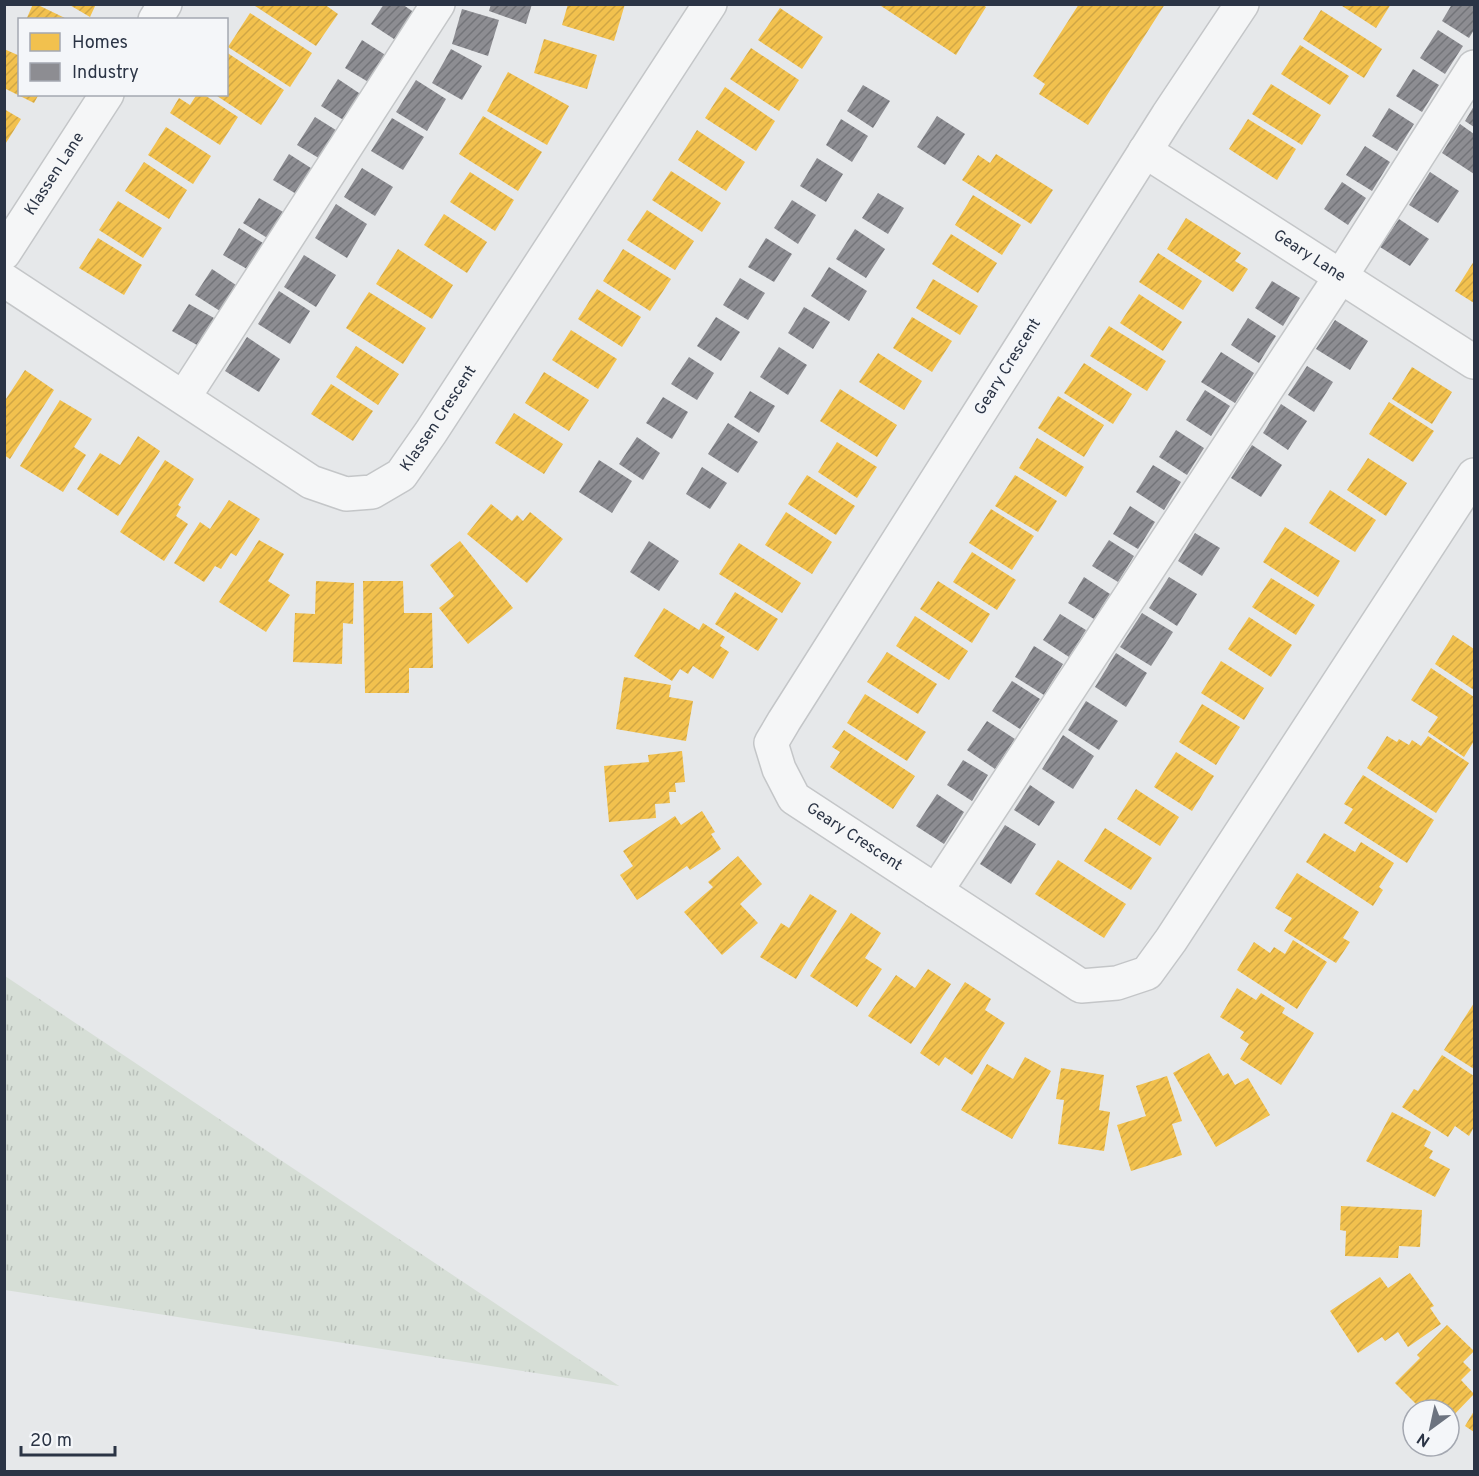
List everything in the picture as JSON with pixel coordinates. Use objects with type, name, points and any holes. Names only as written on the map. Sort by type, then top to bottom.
[{"type":"street","points":[[156,18],[165,4]]},
{"type":"street","points":[[184,397],[438,4]]},
{"type":"street","name":"Klassen Crescent","points":[[4,280],[311,482],[346,494],[372,492],[401,475],[710,4]]},
{"type":"street","name":"Geary Crescent","points":[[1242,4],[1145,151],[800,694],[771,743],[779,769],[794,798],[1081,986],[1117,983],[1147,973],[1171,940],[1474,475]]},
{"type":"street","points":[[936,891],[1341,276],[1474,68]]},
{"type":"street","name":"Klassen Lane","points":[[4,253],[106,96]]},
{"type":"street","name":"Geary Lane","points":[[1145,151],[1474,362]]},
{"type":"green space","points":[[5,976],[619,1386],[5,1290]]},
{"type":"building: Homes","points":[[33,4],[36,4],[65,18],[27,18]]},
{"type":"building: Homes","points":[[68,4],[96,4],[90,17]]},
{"type":"building: Homes","points":[[252,4],[324,4],[338,14],[316,46]]},
{"type":"building: Homes","points":[[568,4],[625,4],[614,41],[562,25]]},
{"type":"building: Homes","points":[[878,4],[982,4],[986,7],[956,55]]},
{"type":"building: Homes","points":[[1079,4],[1165,4],[1088,125],[1039,94],[1045,84],[1033,76]]},
{"type":"building: Homes","points":[[1339,4],[1391,4],[1376,28]]},
{"type":"building: Homes","points":[[780,8],[823,37],[802,69],[758,40]]},
{"type":"building: Homes","points":[[1321,10],[1382,49],[1364,78],[1303,39]]},
{"type":"building: Homes","points":[[250,13],[312,53],[290,87],[228,47]]},
{"type":"building: Homes","points":[[544,39],[597,55],[587,89],[534,73]]},
{"type":"building: Homes","points":[[1300,45],[1349,76],[1330,105],[1281,74]]},
{"type":"building: Homes","points":[[751,48],[799,80],[779,111],[730,79]]},
{"type":"building: Homes","points":[[4,49],[18,55],[18,95],[4,88]]},
{"type":"building: Homes","points":[[228,53],[284,90],[261,125],[217,96],[228,96]]},
{"type":"building: Homes","points":[[508,72],[569,106],[547,145],[487,111]]},
{"type":"building: Homes","points":[[1271,84],[1321,115],[1302,145],[1252,114]]},
{"type":"building: Homes","points":[[725,87],[775,121],[756,151],[705,118]]},
{"type":"building: Homes","points":[[20,96],[38,96],[34,103]]},
{"type":"building: Homes","points":[[196,96],[206,96],[238,117],[220,145],[170,113],[179,98],[190,105]]},
{"type":"building: Homes","points":[[4,109],[21,119],[4,146]]},
{"type":"building: Homes","points":[[483,116],[542,152],[518,191],[459,154]]},
{"type":"building: Homes","points":[[1248,119],[1296,149],[1277,180],[1229,149]]},
{"type":"building: Homes","points":[[166,127],[211,156],[193,184],[148,155]]},
{"type":"building: Homes","points":[[697,130],[745,162],[726,191],[678,160]]},
{"type":"building: Homes","points":[[996,154],[1053,190],[1031,224],[962,180],[978,155],[990,163]]},
{"type":"building: Homes","points":[[144,162],[187,190],[169,219],[125,191]]},
{"type":"building: Homes","points":[[671,171],[721,203],[702,232],[652,200]]},
{"type":"building: Homes","points":[[470,172],[514,200],[495,231],[450,202]]},
{"type":"building: Homes","points":[[973,195],[1021,225],[1002,255],[955,225]]},
{"type":"building: Homes","points":[[118,201],[162,228],[143,258],[99,230]]},
{"type":"building: Homes","points":[[647,210],[694,241],[675,270],[627,240]]},
{"type":"building: Homes","points":[[444,214],[487,242],[467,273],[424,245]]},
{"type":"building: Homes","points":[[1186,218],[1241,253],[1235,261],[1248,269],[1233,292],[1167,249]]},
{"type":"building: Homes","points":[[951,234],[997,263],[978,293],[932,264]]},
{"type":"building: Homes","points":[[98,238],[142,265],[124,295],[79,268]]},
{"type":"building: Homes","points":[[398,249],[453,285],[432,319],[376,284]]},
{"type":"building: Homes","points":[[623,249],[671,279],[650,311],[603,281]]},
{"type":"building: Homes","points":[[1158,253],[1202,281],[1183,310],[1139,282]]},
{"type":"building: Homes","points":[[1474,261],[1474,303],[1455,291]]},
{"type":"building: Homes","points":[[933,279],[978,306],[960,335],[916,308]]},
{"type":"building: Homes","points":[[597,289],[641,317],[622,347],[578,319]]},
{"type":"building: Homes","points":[[369,292],[426,328],[403,364],[346,328]]},
{"type":"building: Homes","points":[[1139,294],[1182,322],[1163,351],[1120,323]]},
{"type":"building: Homes","points":[[912,317],[952,341],[932,372],[893,348]]},
{"type":"building: Homes","points":[[1109,326],[1166,361],[1147,391],[1090,356]]},
{"type":"building: Homes","points":[[571,330],[617,359],[598,389],[552,360]]},
{"type":"building: Homes","points":[[356,346],[399,374],[378,405],[336,377]]},
{"type":"building: Homes","points":[[878,353],[922,381],[904,410],[859,382]]},
{"type":"building: Homes","points":[[1084,363],[1132,394],[1113,424],[1064,393]]},
{"type":"building: Homes","points":[[1412,367],[1452,392],[1432,424],[1392,399]]},
{"type":"building: Homes","points":[[25,370],[54,390],[10,459],[4,455],[4,402]]},
{"type":"building: Homes","points":[[544,372],[589,400],[569,431],[525,403]]},
{"type":"building: Homes","points":[[331,384],[373,411],[353,441],[311,414]]},
{"type":"building: Homes","points":[[840,389],[897,425],[877,457],[820,421]]},
{"type":"building: Homes","points":[[1058,396],[1104,425],[1084,457],[1038,428]]},
{"type":"building: Homes","points":[[60,400],[92,419],[74,447],[86,455],[63,492],[20,466]]},
{"type":"building: Homes","points":[[1389,402],[1434,431],[1413,462],[1369,434]]},
{"type":"building: Homes","points":[[514,413],[563,444],[544,474],[495,443]]},
{"type":"building: Homes","points":[[138,436],[160,451],[118,516],[77,489],[100,453],[120,465]]},
{"type":"building: Homes","points":[[1037,438],[1084,467],[1066,497],[1019,468]]},
{"type":"building: Homes","points":[[837,442],[877,467],[857,498],[818,472]]},
{"type":"building: Homes","points":[[1368,458],[1407,483],[1386,516],[1347,490]]},
{"type":"building: Homes","points":[[165,460],[194,479],[178,505],[181,507],[176,516],[188,524],[164,561],[120,532]]},
{"type":"building: Homes","points":[[807,475],[855,506],[836,535],[788,504]]},
{"type":"building: Homes","points":[[1015,475],[1057,501],[1038,532],[995,506]]},
{"type":"building: Homes","points":[[1330,490],[1376,520],[1355,552],[1309,523]]},
{"type":"building: Homes","points":[[229,500],[260,519],[236,556],[231,553],[221,569],[215,566],[204,582],[174,563],[200,522],[210,529]]},
{"type":"building: Homes","points":[[491,504],[512,521],[517,515],[523,521],[530,512],[563,539],[527,583],[467,534]]},
{"type":"building: Homes","points":[[991,509],[1034,536],[1012,570],[969,543]]},
{"type":"building: Homes","points":[[786,512],[832,542],[812,574],[765,545]]},
{"type":"building: Homes","points":[[1285,527],[1340,561],[1318,597],[1263,562]]},
{"type":"building: Homes","points":[[259,540],[284,554],[268,581],[290,595],[266,632],[219,602]]},
{"type":"building: Homes","points":[[460,541],[513,608],[468,644],[439,608],[454,596],[430,565]]},
{"type":"building: Homes","points":[[739,543],[801,583],[782,613],[719,574]]},
{"type":"building: Homes","points":[[972,552],[1016,580],[997,610],[953,582]]},
{"type":"building: Homes","points":[[1271,578],[1315,605],[1296,635],[1252,607]]},
{"type":"building: Homes","points":[[316,581],[354,583],[353,624],[343,623],[342,664],[293,662],[295,613],[315,614]]},
{"type":"building: Homes","points":[[363,581],[403,581],[404,613],[432,613],[433,668],[409,668],[409,693],[365,693]]},
{"type":"building: Homes","points":[[938,581],[990,614],[972,643],[920,609]]},
{"type":"building: Homes","points":[[735,592],[778,619],[758,651],[715,624]]},
{"type":"building: Homes","points":[[664,608],[699,630],[703,623],[725,637],[720,646],[729,652],[713,679],[693,666],[688,674],[680,669],[672,681],[634,656]]},
{"type":"building: Homes","points":[[915,616],[968,651],[949,680],[896,646]]},
{"type":"building: Homes","points":[[1249,617],[1292,645],[1271,677],[1228,649]]},
{"type":"building: Homes","points":[[1453,635],[1474,649],[1474,690],[1435,664]]},
{"type":"building: Homes","points":[[887,652],[937,684],[918,714],[867,682]]},
{"type":"building: Homes","points":[[1221,661],[1264,688],[1244,720],[1201,693]]},
{"type":"building: Homes","points":[[1431,668],[1474,697],[1474,741],[1464,757],[1428,732],[1438,717],[1411,700]]},
{"type":"building: Homes","points":[[624,677],[671,685],[669,697],[693,701],[686,741],[616,729]]},
{"type":"building: Homes","points":[[865,694],[926,732],[907,761],[847,723]]},
{"type":"building: Homes","points":[[1202,704],[1240,727],[1216,765],[1179,742]]},
{"type":"building: Homes","points":[[844,730],[915,776],[893,809],[830,767],[840,752],[832,747]]},
{"type":"building: Homes","points":[[1387,736],[1409,745],[1412,740],[1421,746],[1428,736],[1469,763],[1436,813],[1367,768]]},
{"type":"building: Homes","points":[[682,751],[685,782],[675,783],[676,792],[669,792],[670,803],[655,804],[656,818],[609,822],[604,766],[649,762],[648,755]]},
{"type":"building: Homes","points":[[1176,752],[1214,776],[1192,811],[1154,787]]},
{"type":"building: Homes","points":[[1363,775],[1434,820],[1407,863],[1344,823],[1353,809],[1344,804]]},
{"type":"building: Homes","points":[[1136,789],[1179,817],[1160,846],[1117,819]]},
{"type":"building: Homes","points":[[702,811],[715,832],[711,834],[721,849],[690,870],[687,866],[637,900],[620,875],[633,866],[623,851],[675,816],[681,825]]},
{"type":"building: Homes","points":[[1105,828],[1152,858],[1131,890],[1084,861]]},
{"type":"building: Homes","points":[[1324,833],[1355,852],[1361,842],[1394,863],[1379,887],[1383,890],[1373,906],[1306,862]]},
{"type":"building: Homes","points":[[738,856],[762,884],[740,904],[758,923],[722,955],[684,912],[713,887],[708,882]]},
{"type":"building: Homes","points":[[1058,860],[1126,904],[1104,938],[1035,894]]},
{"type":"building: Homes","points":[[1297,873],[1359,912],[1343,938],[1350,942],[1336,963],[1284,931],[1292,918],[1275,908]]},
{"type":"building: Homes","points":[[810,894],[837,911],[796,979],[760,957],[781,923],[789,928]]},
{"type":"building: Homes","points":[[851,913],[881,933],[865,958],[882,969],[857,1007],[810,976]]},
{"type":"building: Homes","points":[[1293,940],[1327,962],[1297,1009],[1237,970],[1254,942],[1270,953],[1274,947],[1285,954]]},
{"type":"building: Homes","points":[[928,969],[951,984],[911,1044],[868,1016],[896,975],[915,988]]},
{"type":"building: Homes","points":[[965,982],[991,999],[985,1010],[1005,1023],[972,1075],[945,1057],[939,1066],[920,1053]]},
{"type":"building: Homes","points":[[1237,988],[1256,1000],[1261,993],[1285,1008],[1282,1013],[1314,1033],[1281,1085],[1240,1059],[1249,1044],[1240,1038],[1244,1032],[1220,1017]]},
{"type":"building: Homes","points":[[1474,1003],[1474,1069],[1444,1050]]},
{"type":"building: Homes","points":[[1209,1053],[1223,1076],[1228,1073],[1235,1085],[1248,1078],[1270,1115],[1216,1147],[1173,1073]]},
{"type":"building: Homes","points":[[1442,1055],[1474,1076],[1474,1127],[1469,1136],[1455,1126],[1448,1137],[1402,1107],[1414,1089],[1418,1091]]},
{"type":"building: Homes","points":[[1025,1057],[1051,1071],[1012,1139],[961,1110],[987,1064],[1013,1079]]},
{"type":"building: Homes","points":[[1061,1068],[1104,1075],[1099,1110],[1110,1112],[1104,1151],[1058,1144],[1064,1100],[1056,1099]]},
{"type":"building: Homes","points":[[1167,1076],[1182,1121],[1172,1124],[1182,1155],[1131,1171],[1117,1125],[1146,1116],[1136,1086]]},
{"type":"building: Homes","points":[[1392,1112],[1431,1132],[1424,1146],[1433,1151],[1429,1158],[1450,1169],[1435,1197],[1366,1161]]},
{"type":"building: Homes","points":[[1341,1206],[1422,1210],[1420,1247],[1399,1246],[1398,1258],[1345,1256],[1346,1231],[1340,1230]]},
{"type":"building: Homes","points":[[1410,1273],[1434,1306],[1430,1308],[1441,1324],[1408,1347],[1398,1332],[1385,1341],[1382,1337],[1358,1353],[1330,1311],[1380,1277],[1388,1288]]},
{"type":"building: Homes","points":[[1447,1325],[1474,1351],[1463,1362],[1471,1370],[1461,1380],[1474,1394],[1461,1408],[1461,1398],[1410,1398],[1395,1383],[1420,1358],[1417,1355]]},
{"type":"building: Homes","points":[[1474,1411],[1474,1432],[1465,1426]]},
{"type":"building: Industry","points":[[384,4],[402,4],[415,13],[397,41],[371,24]]},
{"type":"building: Industry","points":[[491,4],[532,4],[526,24],[489,11]]},
{"type":"building: Industry","points":[[1452,4],[1474,4],[1474,30],[1469,38],[1442,21]]},
{"type":"building: Industry","points":[[462,9],[499,20],[488,56],[452,44]]},
{"type":"building: Industry","points":[[1438,30],[1463,46],[1445,74],[1420,58]]},
{"type":"building: Industry","points":[[362,40],[387,56],[370,83],[345,68]]},
{"type":"building: Industry","points":[[451,49],[482,66],[462,100],[432,83]]},
{"type":"building: Industry","points":[[1413,69],[1439,85],[1422,112],[1396,96]]},
{"type":"building: Industry","points":[[338,79],[362,95],[345,121],[321,106]]},
{"type":"building: Industry","points":[[416,80],[446,99],[427,131],[396,112]]},
{"type":"building: Industry","points":[[863,85],[890,101],[873,128],[847,111]]},
{"type":"building: Industry","points":[[1474,106],[1474,127],[1465,121]]},
{"type":"building: Industry","points":[[1389,108],[1414,124],[1397,151],[1372,136]]},
{"type":"building: Industry","points":[[937,116],[965,134],[945,165],[917,147]]},
{"type":"building: Industry","points":[[315,117],[339,132],[322,160],[297,145]]},
{"type":"building: Industry","points":[[392,118],[424,137],[403,170],[371,151]]},
{"type":"building: Industry","points":[[841,119],[868,136],[852,162],[826,145]]},
{"type":"building: Industry","points":[[1460,124],[1474,134],[1474,174],[1442,153]]},
{"type":"building: Industry","points":[[1365,146],[1390,162],[1372,191],[1346,175]]},
{"type":"building: Industry","points":[[289,154],[314,170],[298,195],[273,180]]},
{"type":"building: Industry","points":[[817,158],[843,174],[826,202],[800,186]]},
{"type":"building: Industry","points":[[362,168],[393,187],[375,216],[344,197]]},
{"type":"building: Industry","points":[[1430,172],[1459,191],[1438,223],[1409,205]]},
{"type":"building: Industry","points":[[1342,182],[1366,198],[1348,225],[1324,209]]},
{"type":"building: Industry","points":[[878,193],[904,208],[888,234],[862,218]]},
{"type":"building: Industry","points":[[259,198],[285,213],[269,239],[243,223]]},
{"type":"building: Industry","points":[[792,200],[816,215],[798,244],[774,228]]},
{"type":"building: Industry","points":[[336,204],[367,224],[347,258],[315,238]]},
{"type":"building: Industry","points":[[1399,219],[1429,239],[1410,266],[1380,247]]},
{"type":"building: Industry","points":[[239,228],[263,243],[247,269],[223,255]]},
{"type":"building: Industry","points":[[855,229],[885,249],[866,278],[836,259]]},
{"type":"building: Industry","points":[[766,238],[792,254],[774,282],[748,267]]},
{"type":"building: Industry","points":[[304,255],[336,275],[316,307],[284,287]]},
{"type":"building: Industry","points":[[829,267],[867,291],[849,321],[811,296]]},
{"type":"building: Industry","points":[[212,269],[236,285],[220,311],[195,295]]},
{"type":"building: Industry","points":[[740,278],[765,293],[748,320],[723,305]]},
{"type":"building: Industry","points":[[1272,281],[1300,298],[1283,326],[1255,308]]},
{"type":"building: Industry","points":[[279,291],[310,311],[290,344],[258,324]]},
{"type":"building: Industry","points":[[189,304],[214,318],[197,345],[172,331]]},
{"type":"building: Industry","points":[[804,307],[830,322],[813,349],[788,333]]},
{"type":"building: Industry","points":[[716,317],[740,332],[721,361],[697,346]]},
{"type":"building: Industry","points":[[1248,318],[1276,336],[1259,363],[1231,345]]},
{"type":"building: Industry","points":[[1335,320],[1368,341],[1350,370],[1316,349]]},
{"type":"building: Industry","points":[[247,337],[280,359],[259,392],[225,371]]},
{"type":"building: Industry","points":[[779,347],[807,365],[788,395],[760,377]]},
{"type":"building: Industry","points":[[1221,352],[1254,373],[1235,403],[1201,382]]},
{"type":"building: Industry","points":[[689,357],[714,373],[697,400],[671,384]]},
{"type":"building: Industry","points":[[1307,366],[1333,382],[1314,412],[1288,395]]},
{"type":"building: Industry","points":[[1205,390],[1230,406],[1211,436],[1186,420]]},
{"type":"building: Industry","points":[[750,391],[775,406],[759,433],[734,417]]},
{"type":"building: Industry","points":[[663,397],[688,412],[672,439],[646,423]]},
{"type":"building: Industry","points":[[1281,404],[1307,421],[1288,450],[1263,433]]},
{"type":"building: Industry","points":[[728,423],[758,442],[738,473],[708,454]]},
{"type":"building: Industry","points":[[1176,430],[1204,448],[1187,475],[1159,457]]},
{"type":"building: Industry","points":[[637,437],[660,453],[643,480],[619,464]]},
{"type":"building: Industry","points":[[1252,445],[1282,465],[1261,497],[1231,478]]},
{"type":"building: Industry","points":[[599,460],[632,481],[612,513],[579,492]]},
{"type":"building: Industry","points":[[1153,465],[1181,482],[1164,510],[1136,492]]},
{"type":"building: Industry","points":[[702,467],[727,483],[710,509],[686,494]]},
{"type":"building: Industry","points":[[1130,506],[1155,522],[1138,549],[1113,534]]},
{"type":"building: Industry","points":[[1195,533],[1220,548],[1202,576],[1178,561]]},
{"type":"building: Industry","points":[[1109,540],[1134,556],[1118,582],[1092,566]]},
{"type":"building: Industry","points":[[649,541],[679,561],[659,591],[630,572]]},
{"type":"building: Industry","points":[[1084,577],[1110,594],[1094,619],[1068,603]]},
{"type":"building: Industry","points":[[1169,577],[1197,594],[1177,626],[1149,608]]},
{"type":"building: Industry","points":[[1142,613],[1173,632],[1151,666],[1120,647]]},
{"type":"building: Industry","points":[[1060,614],[1086,630],[1069,657],[1043,640]]},
{"type":"building: Industry","points":[[1034,646],[1063,664],[1044,695],[1015,677]]},
{"type":"building: Industry","points":[[1116,653],[1147,673],[1126,707],[1095,687]]},
{"type":"building: Industry","points":[[1012,681],[1040,699],[1020,729],[992,711]]},
{"type":"building: Industry","points":[[1086,701],[1118,721],[1099,750],[1068,730]]},
{"type":"building: Industry","points":[[987,721],[1015,739],[995,769],[967,750]]},
{"type":"building: Industry","points":[[1063,735],[1094,756],[1073,789],[1042,769]]},
{"type":"building: Industry","points":[[963,760],[988,775],[972,801],[947,785]]},
{"type":"building: Industry","points":[[1030,785],[1055,802],[1039,826],[1014,810]]},
{"type":"building: Industry","points":[[937,794],[964,812],[944,844],[916,826]]},
{"type":"building: Industry","points":[[1005,825],[1036,844],[1011,884],[980,864]]}]
